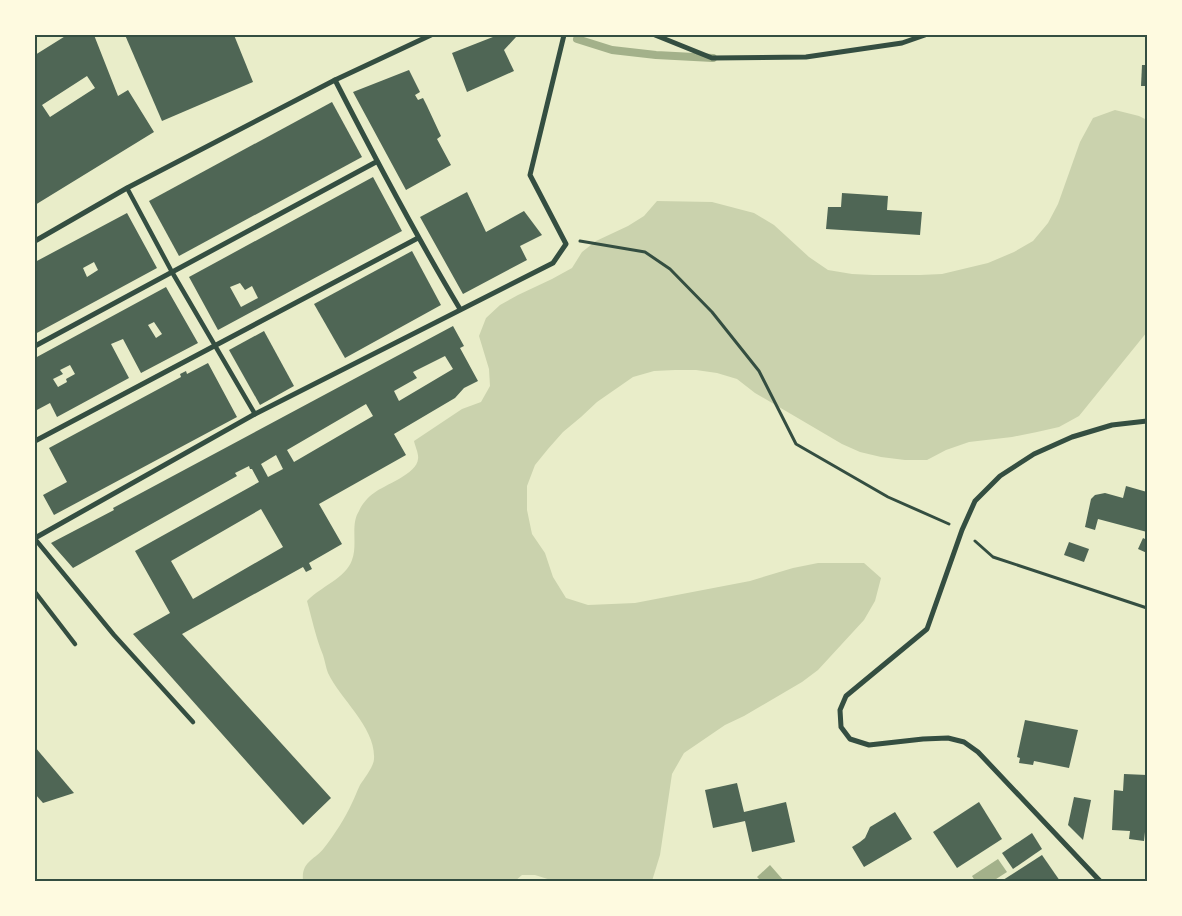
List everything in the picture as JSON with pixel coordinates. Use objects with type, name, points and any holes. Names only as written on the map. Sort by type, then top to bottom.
[{"type":"street","points":[[35,240],[127,188],[335,80],[431,35]]},
{"type":"street","points":[[192,722],[114,635],[35,539],[255,414],[553,262],[566,244],[530,176],[564,35]]},
{"type":"street","points":[[654,35],[712,58],[806,56],[902,43],[925,35]]},
{"type":"street","points":[[335,80],[376,162],[460,309]]},
{"type":"street","points":[[35,346],[376,162]]},
{"type":"street","points":[[127,188],[172,272],[255,414]]},
{"type":"street","points":[[35,440],[418,238]]},
{"type":"street","points":[[1100,881],[978,752],[964,742],[948,738],[869,745],[850,739],[841,727],[840,710],[846,696],[926,629],[962,530],[975,501],[1000,476],[1034,454],[1072,437],[1112,425],[1147,421]]},
{"type":"street","points":[[35,592],[75,644]]},
{"type":"path","points":[[566,244],[577,241],[645,252],[670,269],[712,312],[759,371],[796,444],[888,496],[962,530],[993,557],[1147,608]]},
{"type":"shaded area","points":[[1115,110],[1147,120],[1147,332],[1079,416],[1059,427],[1012,437],[969,442],[946,450],[927,460],[905,460],[860,452],[842,444],[755,393],[737,379],[717,373],[696,370],[654,371],[633,377],[597,402],[563,432],[535,465],[527,486],[527,510],[532,534],[545,553],[553,577],[566,598],[588,605],[635,603],[750,581],[793,568],[818,563],[864,563],[881,578],[875,601],[864,620],[818,670],[802,682],[725,725],[684,753],[672,774],[660,855],[652,881],[554,881],[535,875],[522,875],[515,881],[303,881],[306,865],[324,848],[340,826],[360,785],[374,762],[373,748],[364,725],[328,673],[307,601],[339,577],[349,566],[354,554],[354,528],[356,516],[360,508],[372,495],[412,470],[418,457],[414,441],[462,409],[481,402],[490,386],[489,369],[479,336],[486,318],[500,305],[572,268],[582,252],[596,241],[644,216],[657,201],[712,202],[754,213],[774,225],[809,257],[828,270],[852,274],[920,275],[942,274],[988,263],[1014,252],[1033,241],[1048,223],[1058,204],[1080,142],[1093,118]]},
{"type":"shaded area","points":[[998,859],[1007,872],[993,881],[975,881],[972,876]]},
{"type":"shaded area","points":[[770,865],[784,881],[761,881],[757,877]]},
{"type":"building","points":[[67,35],[94,35],[118,96],[128,90],[154,132],[35,205],[35,55]],"holes":[[[87,76],[95,88],[50,117],[42,105]]]},
{"type":"building","points":[[125,35],[234,35],[253,82],[162,121]]},
{"type":"building","points":[[498,35],[514,35],[516,37],[504,50],[514,71],[467,92],[452,53]]},
{"type":"building","points":[[1142,65],[1147,65],[1147,86],[1141,86]]},
{"type":"building","points":[[409,70],[420,92],[415,95],[418,100],[423,98],[441,136],[437,139],[451,165],[406,190],[353,92]]},
{"type":"building","points":[[332,102],[362,157],[179,256],[149,201]]},
{"type":"building","points":[[373,177],[402,231],[218,330],[189,277]],"holes":[[[240,283],[245,290],[252,286],[258,298],[241,307],[230,287]]]},
{"type":"building","points":[[467,192],[486,232],[524,211],[542,235],[520,246],[527,260],[463,294],[420,217]]},
{"type":"building","points":[[842,193],[888,196],[887,210],[922,212],[920,235],[826,229],[828,207],[841,207]]},
{"type":"building","points":[[127,213],[157,268],[35,334],[35,262]],"holes":[[[94,262],[98,270],[87,277],[83,268]]]},
{"type":"building","points":[[412,251],[441,305],[345,358],[314,304]]},
{"type":"building","points":[[166,287],[198,343],[141,373],[123,339],[111,344],[129,378],[57,417],[50,403],[35,411],[35,358]],"holes":[[[154,322],[162,334],[156,338],[148,325]],[[70,365],[75,374],[58,387],[53,379],[63,374],[60,370]]]},
{"type":"building","points":[[453,326],[464,346],[460,348],[478,381],[464,388],[455,398],[394,434],[406,455],[319,504],[342,544],[309,563],[312,569],[306,572],[303,567],[182,634],[331,798],[303,825],[133,634],[170,613],[135,551],[259,482],[252,469],[249,466],[235,473],[237,476],[73,568],[51,543]],"holes":[[[445,356],[453,369],[399,401],[394,391],[417,378],[413,372]],[[366,404],[373,416],[294,462],[287,450]],[[276,455],[283,469],[268,477],[261,464]],[[261,509],[283,547],[193,599],[171,561]]]},
{"type":"building","points":[[264,331],[294,386],[260,405],[229,350]]},
{"type":"building","points":[[208,363],[237,417],[54,515],[43,495],[67,482],[49,448],[181,377],[180,374],[186,371],[187,374]]},
{"type":"building","points":[[1126,486],[1147,492],[1147,532],[1098,519],[1095,530],[1085,527],[1091,499],[1095,495],[1105,493],[1123,498]]},
{"type":"building","points":[[1143,538],[1147,540],[1147,553],[1138,549]]},
{"type":"building","points":[[1069,542],[1089,549],[1084,562],[1064,555]]},
{"type":"building","points":[[1025,720],[1078,730],[1069,768],[1034,761],[1033,765],[1019,763],[1020,758],[1017,757]]},
{"type":"building","points":[[35,747],[74,793],[43,803],[35,794]]},
{"type":"building","points":[[1124,774],[1147,775],[1147,832],[1145,832],[1144,841],[1129,839],[1130,831],[1112,830],[1114,790],[1123,791]]},
{"type":"building","points":[[737,783],[744,812],[786,802],[795,842],[752,852],[745,821],[713,828],[705,790]]},
{"type":"building","points":[[1074,797],[1091,800],[1083,840],[1068,825]]},
{"type":"building","points":[[979,802],[1002,839],[957,868],[933,832]]},
{"type":"building","points":[[895,812],[912,839],[864,867],[852,847],[865,838],[870,827]]},
{"type":"building","points":[[1032,833],[1042,849],[1013,869],[1002,853]]},
{"type":"building","points":[[1042,855],[1060,881],[1003,880]]},
{"type":"waterway","points":[[577,39],[612,50],[656,55],[713,58]]}]
